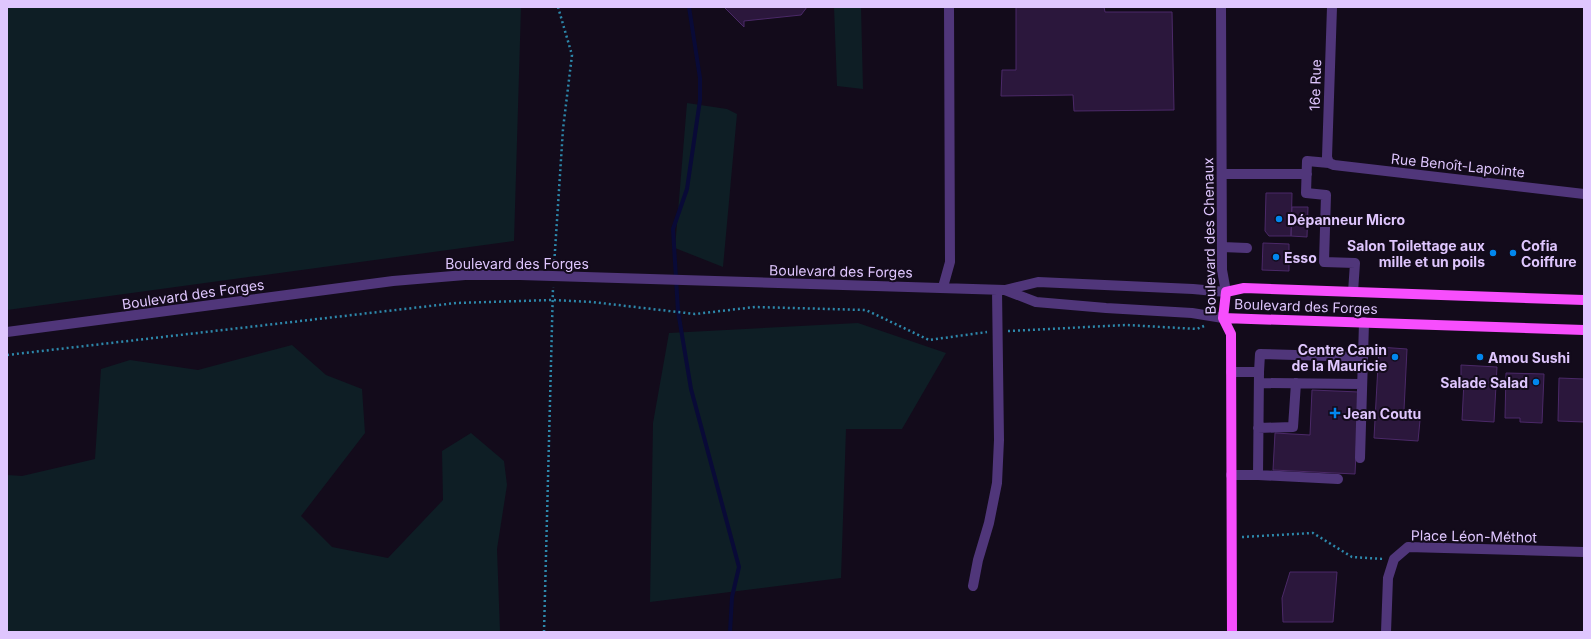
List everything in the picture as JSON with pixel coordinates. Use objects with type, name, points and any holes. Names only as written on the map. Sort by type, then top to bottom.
[{"type":"main road","name":"Boulevard des Forges","points":[[1226,292],[1244,288],[1584,300]]},
{"type":"main road","name":"Boulevard des Chenaux","points":[[1226,292],[1223,318],[1230,334],[1231,372],[1232,632]]},
{"type":"main road","name":"Boulevard des Forges","points":[[1223,318],[1584,330]]},
{"type":"street","points":[[943,288],[950,262],[950,7]]},
{"type":"street","name":"Boulevard des Chenaux","points":[[1221,7],[1222,270],[1226,292]]},
{"type":"street","name":"16e Rue","points":[[1329,163],[1327,159],[1332,7]]},
{"type":"street","name":"Rue Benoît-Lapointe","points":[[1307,174],[1307,160],[1334,165],[1584,194]]},
{"type":"street","points":[[1222,174],[1307,174],[1306,193],[1326,195],[1324,262],[1355,263],[1353,292]]},
{"type":"street","points":[[1222,247],[1247,248]]},
{"type":"street","name":"Boulevard des Forges","points":[[7,332],[408,280],[482,275],[1001,290],[1038,282],[1193,289],[1226,292]]},
{"type":"street","name":"Boulevard des Forges","points":[[1001,290],[1036,302],[1192,313],[1223,318]]},
{"type":"street","points":[[973,586],[978,560],[989,523],[997,483],[999,440],[997,332],[1001,290]]},
{"type":"street","points":[[1360,458],[1364,322]]},
{"type":"street","points":[[1258,475],[1260,354],[1363,356]]},
{"type":"street","points":[[1231,372],[1259,372]]},
{"type":"street","points":[[1259,383],[1362,384]]},
{"type":"street","points":[[1258,428],[1293,427],[1296,383]]},
{"type":"street","points":[[1231,475],[1338,479]]},
{"type":"street","name":"Place Léon-Méthot","points":[[1394,559],[1408,547],[1584,552]]},
{"type":"street","points":[[1386,632],[1388,578],[1394,559]]},
{"type":"path","points":[[544,632],[553,277],[563,129],[572,55],[558,7]]},
{"type":"path","points":[[7,355],[456,303],[552,300],[592,302],[695,314],[755,307],[866,310],[929,340],[970,333],[1127,325],[1197,329],[1223,318]]},
{"type":"path","points":[[1231,538],[1313,533],[1352,557],[1394,559]]},
{"type":"shaded area","points":[[7,7],[521,7],[514,241],[7,310]]},
{"type":"shaded area","points":[[834,7],[861,7],[863,89],[837,86]]},
{"type":"shaded area","points":[[687,103],[727,109],[737,114],[723,267],[675,248]]},
{"type":"shaded area","points":[[858,323],[946,353],[902,429],[846,429],[841,578],[650,602],[653,423],[669,333]]},
{"type":"shaded area","points":[[292,345],[326,375],[362,389],[365,433],[301,516],[332,547],[388,558],[443,500],[442,451],[471,433],[504,461],[507,485],[497,549],[500,632],[7,632],[7,475],[22,476],[95,459],[101,369],[130,360],[198,370]]},
{"type":"building","points":[[724,7],[807,7],[801,15],[744,21],[744,27]]},
{"type":"building","points":[[1016,7],[1104,7],[1105,12],[1172,12],[1174,110],[1074,111],[1073,95],[1001,96],[1002,70],[1016,70]]},
{"type":"building","name":"Dépanneur Micro","points":[[1266,193],[1292,193],[1291,236],[1269,236],[1265,231]]},
{"type":"building","points":[[1292,207],[1308,207],[1307,237],[1291,236]]},
{"type":"building","name":"Esso","points":[[1263,243],[1289,244],[1289,271],[1262,270]]},
{"type":"building","points":[[1379,347],[1407,349],[1404,410],[1421,410],[1418,441],[1374,438]]},
{"type":"building","points":[[1461,365],[1497,367],[1494,422],[1462,420],[1464,381],[1461,379]]},
{"type":"building","points":[[1506,373],[1544,374],[1542,423],[1520,422],[1520,418],[1505,418]]},
{"type":"building","points":[[1559,378],[1584,379],[1584,422],[1558,421]]},
{"type":"building","name":"Jean Coutu","points":[[1312,390],[1359,392],[1355,474],[1273,470],[1275,433],[1310,435]]},
{"type":"building","points":[[1290,572],[1337,572],[1333,622],[1283,622],[1282,598]]},
{"type":"waterway","points":[[689,7],[700,78],[700,100],[687,189],[673,229],[678,311],[691,389],[739,567],[732,597],[730,632]]},
{"type":"place","name":"Dépanneur Micro","points":[[1279,219]]},
{"type":"place","name":"Salon Toilettage aux mille et un poils","points":[[1493,253]]},
{"type":"place","name":"Cofia Coiffure","points":[[1513,253]]},
{"type":"place","name":"Esso","points":[[1276,257]]},
{"type":"place","name":"Centre Canin de la Mauricie","points":[[1395,357]]},
{"type":"place","name":"Amou Sushi","points":[[1480,357]]},
{"type":"place","name":"Salade Salad","points":[[1536,382]]},
{"type":"place","name":"Jean Coutu","points":[[1335,413]]}]
